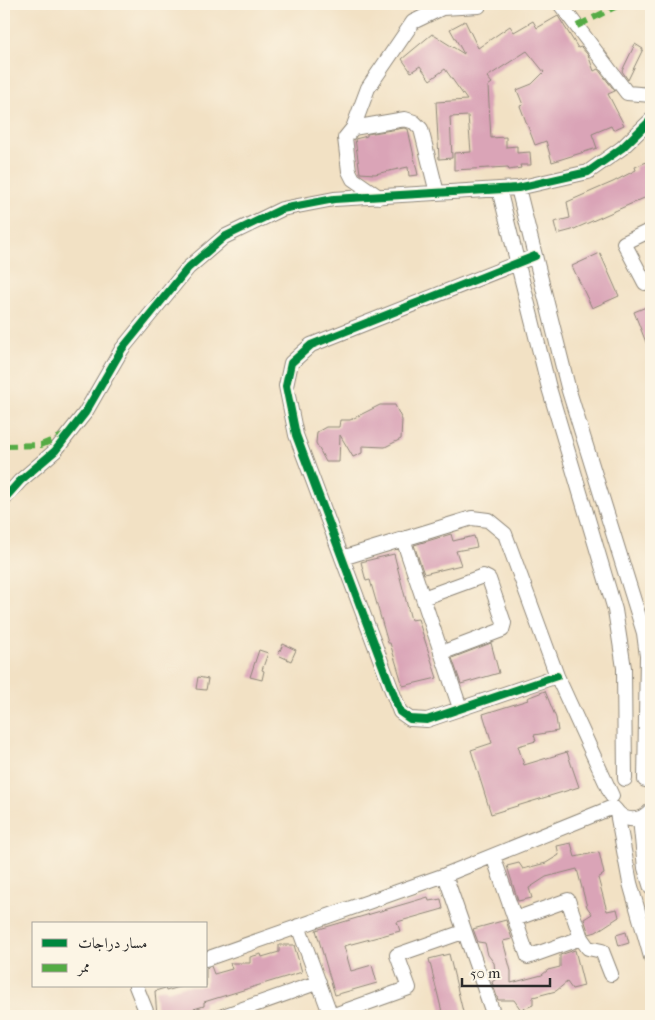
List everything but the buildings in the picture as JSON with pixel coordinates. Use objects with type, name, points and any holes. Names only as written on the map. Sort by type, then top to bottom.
[{"type":"street","points":[[560,4],[628,93],[651,95]]},
{"type":"street","points":[[379,197],[352,179],[349,171],[345,138],[353,128],[368,88],[413,22],[442,8],[478,6]]},
{"type":"street","points":[[353,128],[406,120],[414,122],[421,129],[437,193]]},
{"type":"street","points":[[4,499],[20,481],[55,451],[85,413],[122,349],[188,268],[224,237],[282,209],[334,199],[518,188],[588,172],[622,148],[651,120]]},
{"type":"street","points":[[518,188],[569,391],[644,633],[647,656],[649,784],[635,777],[624,779],[616,786],[614,805]]},
{"type":"street","points":[[499,189],[549,388],[615,610],[624,668],[624,779]]},
{"type":"street","points":[[651,230],[624,243],[645,283],[651,280]]},
{"type":"street","points":[[535,256],[311,345],[291,363],[286,386],[296,435],[400,712],[410,719],[427,720],[558,676]]},
{"type":"street","points":[[342,558],[472,518],[488,520],[506,534],[558,676],[614,805],[630,883],[651,957]]},
{"type":"street","points":[[403,539],[460,708]]},
{"type":"street","points":[[423,598],[483,576],[489,579],[504,623],[502,630],[441,653]]},
{"type":"street","points":[[614,805],[632,820],[647,815],[645,868],[651,888]]},
{"type":"street","points":[[208,957],[445,875],[614,805]]},
{"type":"street","points":[[493,856],[528,957],[581,938]]},
{"type":"street","points":[[445,875],[494,1016]]},
{"type":"street","points":[[515,919],[568,900],[581,938],[588,948],[602,951],[611,974]]},
{"type":"street","points":[[298,926],[331,1016],[409,988],[397,955],[464,932]]},
{"type":"street","points":[[223,1016],[319,982]]},
{"type":"street","points":[[137,988],[148,1016]]},
{"type":"marked path","points":[[577,26],[621,4]]},
{"type":"marked path","points":[[4,446],[41,445],[65,435]]},
{"type":"cycle path","points":[[4,499],[20,481],[55,451],[85,413],[122,349],[188,268],[224,237],[282,209],[334,199],[518,188],[588,172],[622,148],[651,120]]},
{"type":"cycle path","points":[[535,256],[311,345],[291,363],[286,386],[296,435],[400,712],[410,719],[427,720],[557,676]]}]
